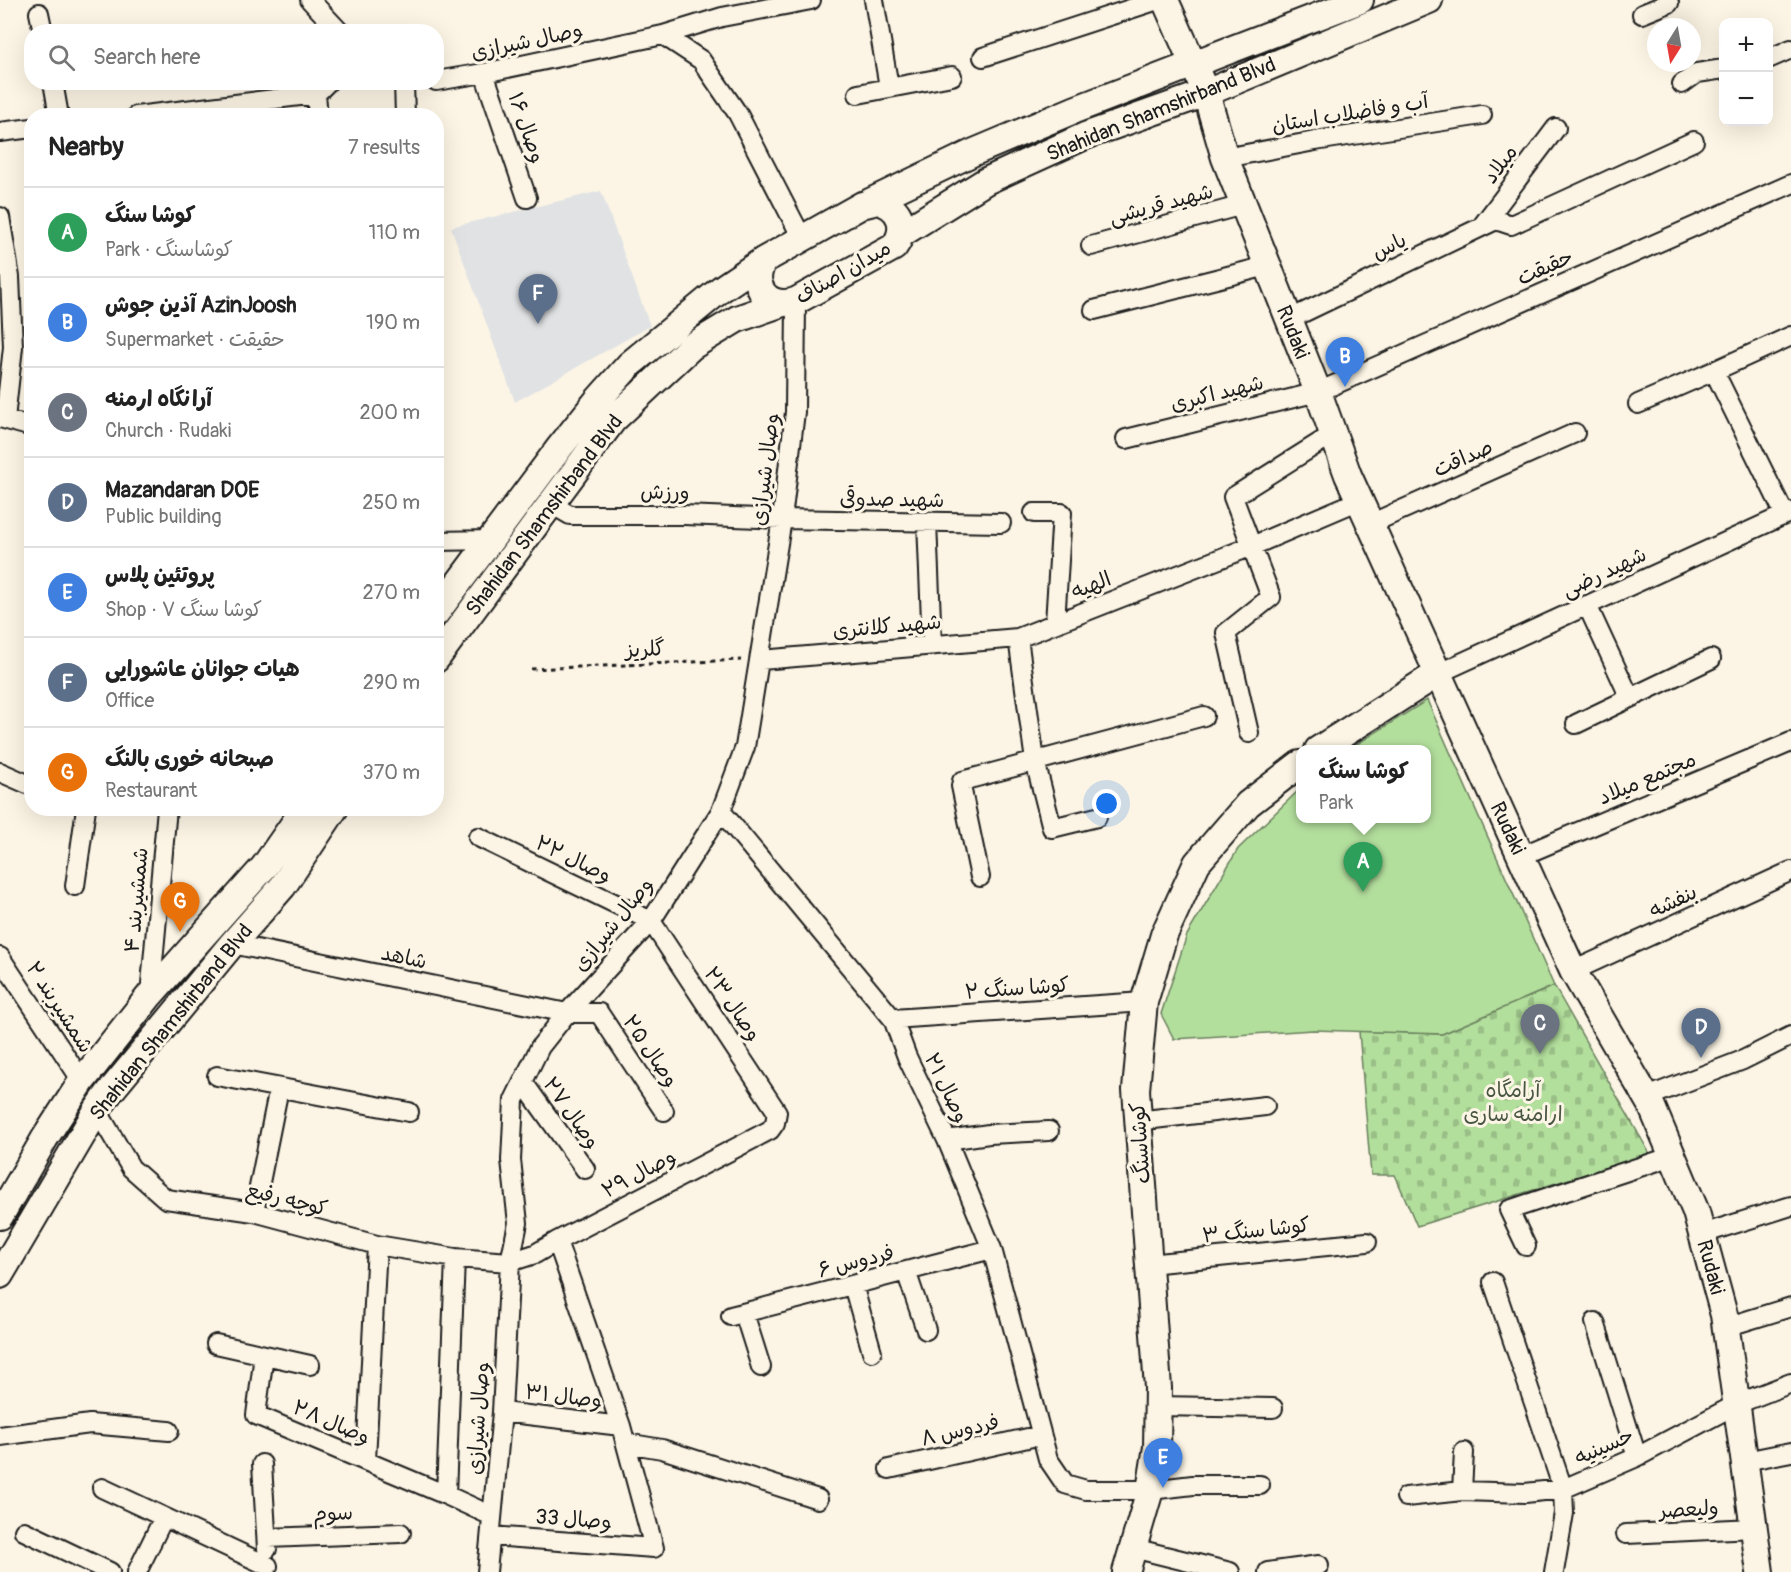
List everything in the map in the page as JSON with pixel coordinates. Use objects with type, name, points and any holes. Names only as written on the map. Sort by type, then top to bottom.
[{"type":"main road","points":[[1165,0],[1194,65]]},
{"type":"main road","name":"Shahidan Shamshirband Blvd","points":[[870,202],[972,153],[1074,110],[1360,0]]},
{"type":"main road","name":"Shahidan Shamshirband Blvd","points":[[901,234],[986,181],[1085,136],[1206,93],[1429,0]]},
{"type":"main road","name":"Rudaki","points":[[1194,65],[1206,93],[1225,158],[1318,392],[1348,475],[1573,971],[1647,1097],[1696,1212],[1726,1327],[1760,1572]]},
{"type":"main road","name":"میدان اصناف","points":[[764,260],[758,275],[761,290],[766,297],[788,302],[888,251],[894,247],[901,234],[901,220],[893,207],[878,201],[870,202]]},
{"type":"main road","points":[[764,260],[870,202]]},
{"type":"main road","name":"Shahidan Shamshirband Blvd","points":[[444,603],[567,438],[630,364],[721,289],[764,260]]},
{"type":"main road","name":"Shahidan Shamshirband Blvd","points":[[444,648],[613,420],[691,347],[737,319],[788,302]]},
{"type":"main road","points":[[1326,745],[1437,674]]},
{"type":"main road","name":"کوشاسنگ","points":[[1130,1560],[1150,1490],[1157,1447],[1149,1264],[1136,1090],[1144,1002],[1164,935],[1197,863],[1248,804],[1296,767]]},
{"type":"main road","name":"Shahidan Shamshirband Blvd","points":[[0,1216],[45,1138],[82,1081],[150,995],[264,867],[299,816]]},
{"type":"main road","name":"Shahidan Shamshirband Blvd","points":[[0,1275],[97,1110],[232,944],[283,886],[330,816]]},
{"type":"street","points":[[310,0],[332,24]]},
{"type":"street","name":"وصال شیرازی","points":[[444,80],[663,35],[722,16],[811,0]]},
{"type":"street","points":[[874,0],[889,87]]},
{"type":"street","points":[[983,57],[1158,0]]},
{"type":"street","points":[[1642,14],[1669,3],[1668,0]]},
{"type":"street","points":[[39,13],[41,24]]},
{"type":"street","points":[[663,35],[701,60],[738,114],[802,238]]},
{"type":"street","points":[[1773,57],[1791,49]]},
{"type":"street","points":[[1682,84],[1697,73],[1719,70]]},
{"type":"street","name":"وصال ۱۶","points":[[484,73],[527,198]]},
{"type":"street","points":[[858,94],[952,76]]},
{"type":"street","points":[[54,90],[58,108]]},
{"type":"street","points":[[189,108],[309,90]]},
{"type":"street","points":[[319,108],[322,90]]},
{"type":"street","points":[[404,90],[405,108]]},
{"type":"street","name":"آب و فاضلاب استان","points":[[1225,158],[1315,141],[1482,115]]},
{"type":"street","name":"میلاد","points":[[1481,227],[1556,128]]},
{"type":"street","points":[[0,132],[24,129]]},
{"type":"street","name":"یاس","points":[[1288,320],[1496,220],[1511,225],[1694,141]]},
{"type":"street","name":"حقیقت","points":[[1318,392],[1791,184]]},
{"type":"street","name":"شهید قریشی","points":[[1091,246],[1243,205]]},
{"type":"street","points":[[0,217],[10,277],[13,347],[3,418],[24,425]]},
{"type":"street","points":[[1094,310],[1267,266]]},
{"type":"street","name":"وصال شیرازی","points":[[487,1572],[502,1412],[510,1262],[518,1223],[511,1160],[514,1100],[540,1047],[567,1013],[651,921],[721,811],[745,747],[761,660],[795,412],[788,302]]},
{"type":"street","points":[[1638,404],[1791,336]]},
{"type":"street","points":[[1714,370],[1788,514]]},
{"type":"street","name":"شهید اکبری","points":[[1126,439],[1318,392]]},
{"type":"street","name":"صداقت","points":[[1370,524],[1575,433]]},
{"type":"street","points":[[1249,733],[1226,633],[1271,597],[1233,497],[1333,434]]},
{"type":"street","name":"الهیه","points":[[1018,638],[1252,546],[1360,500]]},
{"type":"street","name":"ورزش","points":[[550,504],[570,515],[684,514],[782,519]]},
{"type":"street","points":[[1034,513],[1062,513],[1055,623]]},
{"type":"street","name":"شهید رضی","points":[[1437,674],[1788,514]]},
{"type":"street","name":"شهید صدوقی","points":[[782,519],[1001,524]]},
{"type":"street","points":[[927,522],[932,645]]},
{"type":"street","points":[[444,541],[492,540]]},
{"type":"street","points":[[1587,605],[1630,698]]},
{"type":"street","points":[[1018,638],[1035,761],[1052,828],[1097,817]]},
{"type":"street","name":"شهید کلانتری","points":[[761,660],[1018,638]]},
{"type":"street","points":[[1576,724],[1712,659]]},
{"type":"street","points":[[980,877],[961,786],[966,779],[1204,716]]},
{"type":"street","name":"مجتمع میلاد","points":[[1521,856],[1791,742]]},
{"type":"street","points":[[0,772],[24,782]]},
{"type":"street","name":"وصال ۲۱","points":[[721,811],[893,1019],[907,1057],[947,1140],[992,1249],[1048,1459],[1065,1484],[1086,1490],[1150,1490],[1193,1485],[1260,1485]]},
{"type":"street","points":[[75,886],[85,816]]},
{"type":"street","name":"شمشیربند ۴","points":[[150,995],[166,816]]},
{"type":"street","name":"وصال ۲۲","points":[[478,837],[651,921]]},
{"type":"street","name":"بنفشه","points":[[1573,971],[1791,871]]},
{"type":"street","name":"وصال ۲۳","points":[[651,921],[777,1112]]},
{"type":"street","name":"شاهد","points":[[232,944],[567,1013]]},
{"type":"street","name":"شمشیربند ۲","points":[[0,957],[82,1081]]},
{"type":"street","name":"کوشا سنگ ۲","points":[[893,1019],[1144,1002]]},
{"type":"street","name":"وصال ۲۵","points":[[567,1013],[599,1013],[664,1111]]},
{"type":"street","points":[[1647,1097],[1743,1060],[1791,1036]]},
{"type":"street","points":[[217,1076],[409,1112]]},
{"type":"street","name":"وصال ۲۷","points":[[523,1082],[585,1169]]},
{"type":"street","points":[[254,1212],[279,1088]]},
{"type":"street","points":[[1137,1121],[1265,1106]]},
{"type":"street","name":"کوچه رفیع","points":[[97,1110],[131,1168],[166,1199],[254,1212],[377,1245],[455,1258],[510,1262]]},
{"type":"street","name":"وصال ۲۹","points":[[510,1262],[535,1254],[770,1130],[775,1123],[777,1112]]},
{"type":"street","points":[[947,1140],[989,1134],[1049,1131]]},
{"type":"street","points":[[1526,1246],[1509,1210],[1672,1156]]},
{"type":"street","points":[[1702,1234],[1791,1206]]},
{"type":"street","points":[[557,1241],[623,1435]]},
{"type":"street","name":"کوشا سنگ ۳","points":[[1149,1264],[1367,1242]]},
{"type":"street","points":[[366,1460],[377,1245]]},
{"type":"street","name":"فردوس ۶","points":[[761,1367],[738,1315],[992,1249]]},
{"type":"street","points":[[446,1495],[455,1258]]},
{"type":"street","points":[[906,1271],[926,1330]]},
{"type":"street","points":[[1406,1497],[1462,1491],[1525,1493],[1563,1489],[1493,1282]]},
{"type":"street","points":[[853,1285],[872,1352]]},
{"type":"street","points":[[1726,1327],[1791,1306]]},
{"type":"street","points":[[1595,1322],[1637,1457]]},
{"type":"street","name":"وصال ۲۸","points":[[216,1344],[310,1365]]},
{"type":"street","name":"وصال ۲۸","points":[[264,1355],[256,1415],[366,1460],[492,1516]]},
{"type":"street","name":"حسینیه","points":[[1554,1572],[1564,1513],[1563,1489],[1637,1457],[1737,1404],[1791,1383]]},
{"type":"street","points":[[1157,1406],[1273,1408]]},
{"type":"street","name":"وصال ۳۱","points":[[502,1412],[623,1435],[819,1498]]},
{"type":"street","points":[[0,1436],[90,1424],[169,1431]]},
{"type":"street","name":"فردوس ۸","points":[[889,1469],[1041,1434]]},
{"type":"street","name":"وصال 33","points":[[491,1536],[654,1548],[623,1435]]},
{"type":"street","points":[[1462,1491],[1464,1452]]},
{"type":"street","points":[[1745,1461],[1791,1452]]},
{"type":"street","points":[[262,1464],[269,1569]]},
{"type":"street","points":[[102,1488],[269,1569]]},
{"type":"street","points":[[137,1572],[164,1517]]},
{"type":"street","name":"ولیعصر","points":[[1626,1534],[1754,1528]]},
{"type":"street","points":[[24,1531],[110,1572]]},
{"type":"street","name":"سوم","points":[[267,1538],[401,1533]]},
{"type":"street","points":[[1130,1560],[1230,1572]]},
{"type":"street","points":[[1268,1572],[1319,1565]]},
{"type":"path","name":"گلریز","points":[[531,669],[761,660]]},
{"type":"shaded area","points":[[601,191],[650,326],[515,402],[451,227]]},
{"type":"green space","points":[[1427,700],[1554,986],[1442,1034],[1313,1030],[1174,1039],[1161,1014],[1187,935],[1238,849],[1296,793],[1296,823],[1431,823],[1431,745],[1355,745]]},
{"type":"green space","name":"آرامگاه ارامنه ساری","points":[[1554,986],[1650,1154],[1417,1226],[1395,1175],[1371,1175],[1359,1031],[1442,1034]]},
{"type":"place","name":"هیات جوانان عاشورایی","points":[[538,324]]},
{"type":"place","name":"آذین جوش AzinJoosh","points":[[1345,387]]},
{"type":"place","name":"کوشا سنگ","points":[[1363,892]]},
{"type":"place","name":"صبحانه خوری بالنگ","points":[[180,932]]},
{"type":"place","name":"آرانگاه ارمنه","points":[[1540,1054]]},
{"type":"place","name":"Mazandaran DOE","points":[[1701,1058]]},
{"type":"place","name":"پروتئین پلاس","points":[[1163,1488]]}]
